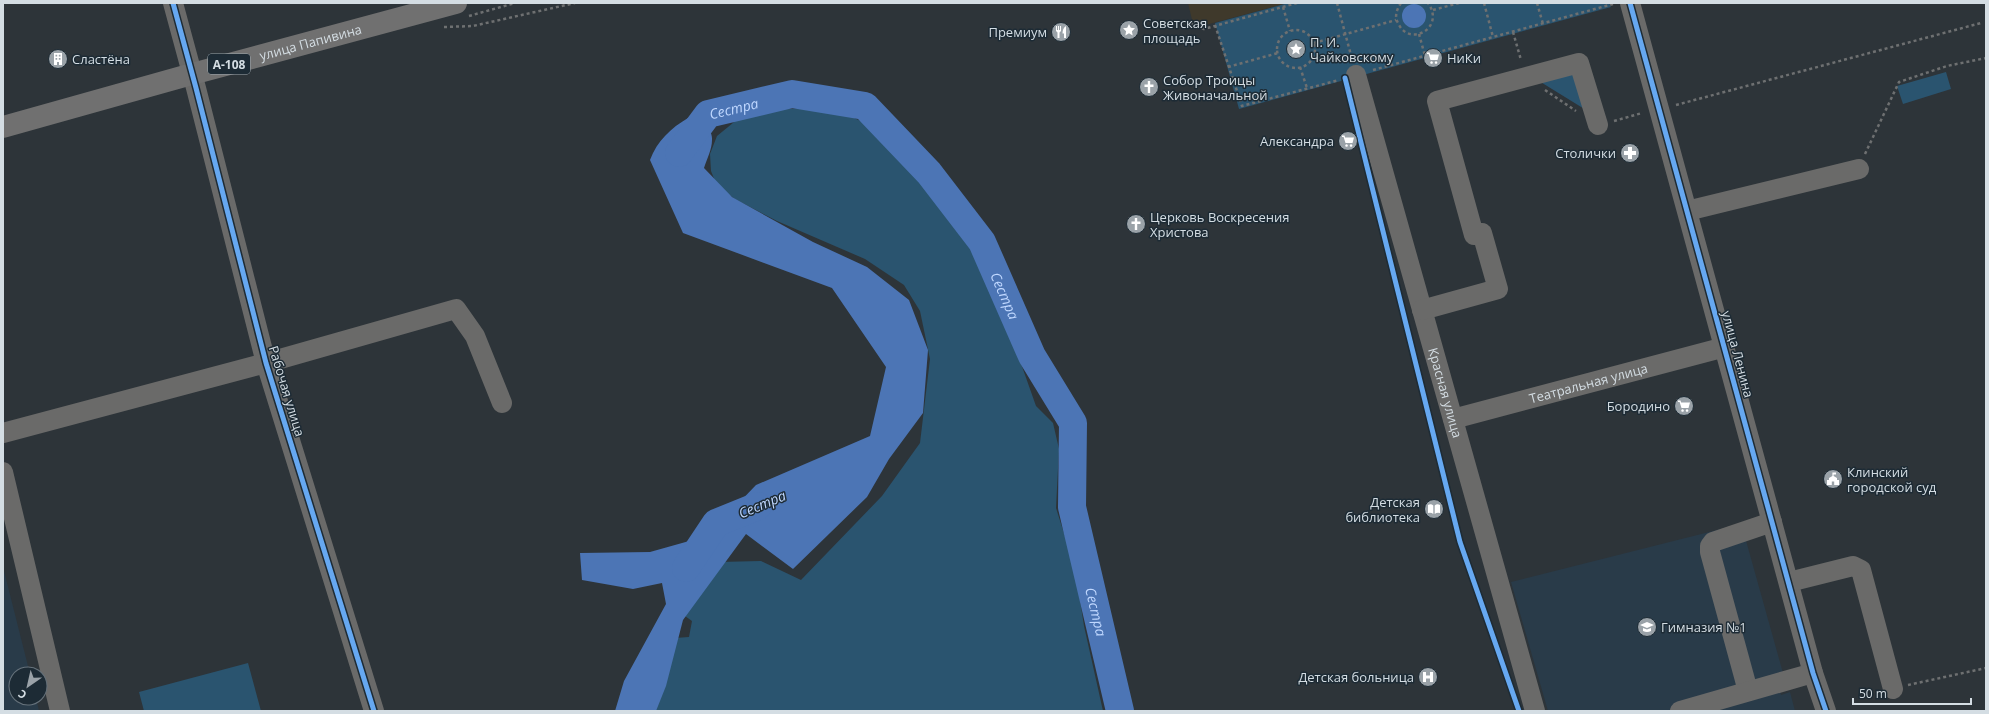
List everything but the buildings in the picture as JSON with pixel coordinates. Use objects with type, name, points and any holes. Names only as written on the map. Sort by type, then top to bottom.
[{"type":"highway","name":"улица Папивина","points":[[3,127],[192,74],[456,3]]},
{"type":"street","name":"Рабочая улица","points":[[173,3],[266,363],[374,711]]},
{"type":"street","name":"улица Ленина","points":[[1622,4],[1658,109],[1813,672],[1826,711]]},
{"type":"street","points":[[1422,310],[1498,289],[1482,233],[1474,235],[1437,101],[1579,63],[1598,125]]},
{"type":"street","name":"Красная улица","points":[[1350,76],[1422,310],[1535,711]]},
{"type":"street","points":[[1695,209],[1859,169]]},
{"type":"street","points":[[3,434],[266,363],[456,309],[475,336],[502,403]]},
{"type":"street","name":"Театральная улица","points":[[1453,419],[1725,348]]},
{"type":"street","points":[[3,472],[60,711]]},
{"type":"street","points":[[1748,691],[1710,552],[1710,546],[1713,542],[1772,522]]},
{"type":"street","points":[[1789,582],[1853,566],[1861,570],[1893,689]]},
{"type":"street","points":[[1680,711],[1813,672]]},
{"type":"path","points":[[442,27],[473,26],[574,3]]},
{"type":"path","points":[[1191,23],[1204,28],[1297,3]]},
{"type":"path","points":[[1337,3],[1346,34],[1350,76]]},
{"type":"path","points":[[1401,3],[1396,14],[1396,20],[1404,31],[1411,34],[1419,34],[1426,31],[1431,25],[1433,10],[1428,3]]},
{"type":"path","points":[[1433,10],[1459,3]]},
{"type":"path","points":[[1484,3],[1493,37]]},
{"type":"path","points":[[1538,3],[1542,24]]},
{"type":"path","points":[[1215,25],[1242,106],[1493,37],[1622,4]]},
{"type":"path","points":[[1283,7],[1290,31]]},
{"type":"path","points":[[1314,43],[1396,20]]},
{"type":"path","points":[[1513,32],[1526,78],[1598,125],[1981,23]]},
{"type":"path","points":[[1297,30],[1305,32],[1310,36],[1314,43],[1315,50],[1313,57],[1308,64],[1300,67],[1292,67],[1285,64],[1278,53],[1280,40],[1290,31],[1297,30]]},
{"type":"path","points":[[1419,34],[1425,56]]},
{"type":"path","points":[[1228,67],[1278,53]]},
{"type":"path","points":[[1859,169],[1899,82],[1947,66],[1986,58]]},
{"type":"path","points":[[1300,67],[1306,88]]},
{"type":"path","points":[[1893,689],[1986,668]]},
{"type":"shaded area","points":[[1188,3],[1288,3],[1194,28]]},
{"type":"shaded area","points":[[1288,3],[1609,3],[1611,7],[1239,109],[1215,23]]},
{"type":"shaded area","points":[[1946,72],[1951,89],[1903,104],[1897,86]]},
{"type":"shaded area","points":[[1574,73],[1586,110],[1539,81]]},
{"type":"shaded area","points":[[816,108],[848,115],[875,128],[893,143],[943,202],[978,253],[1007,324],[1036,406],[1053,423],[1059,449],[1056,508],[1075,568],[1084,626],[1103,711],[655,711],[675,638],[689,637],[692,621],[678,611],[719,562],[761,561],[801,580],[882,496],[920,443],[930,359],[920,311],[904,285],[865,259],[777,221],[735,199],[717,186],[711,171],[710,154],[717,136],[739,118],[782,109]]},
{"type":"shaded area","name":"Гимназия №1","points":[[1737,525],[1745,537],[1783,673],[1776,676],[1781,695],[1790,692],[1795,711],[1548,711],[1511,582]]},
{"type":"shaded area","points":[[3,567],[28,666],[8,666],[8,706],[38,706],[39,711],[3,711]]},
{"type":"shaded area","points":[[248,663],[261,711],[144,711],[139,692]]},
{"type":"water","points":[[1414,4],[1422,8],[1426,16],[1422,24],[1414,28],[1406,24],[1402,16],[1406,8]]},
{"type":"water","points":[[688,118],[701,122],[710,131],[712,135],[712,143],[704,168],[732,197],[813,242],[867,267],[909,300],[928,350],[923,413],[889,459],[867,497],[793,569],[746,534],[683,620],[666,686],[656,711],[615,711],[624,681],[666,604],[662,583],[633,589],[582,580],[580,553],[650,552],[707,536],[756,485],[870,436],[886,367],[832,288],[683,233],[650,160],[656,147],[665,136]]},
{"type":"waterway","name":"Сестра","points":[[679,153],[708,114],[792,94],[865,106],[929,173],[982,242],[1032,356],[1073,423],[1072,507],[1120,711]]},
{"type":"waterway","name":"Сестра","points":[[686,568],[716,523],[758,506]]},
{"type":"cycle path","points":[[173,3],[266,363],[374,711]]},
{"type":"cycle path","points":[[1630,3],[1813,673],[1826,711]]},
{"type":"cycle path","points":[[1345,78],[1460,542],[1519,711]]},
{"type":"place","name":"Советская площадь","points":[[1129,30]]},
{"type":"place","name":"Премиум","points":[[1061,32]]},
{"type":"place","name":"П. И. Чайковскому","points":[[1296,49]]},
{"type":"place","name":"НиКи","points":[[1433,58]]},
{"type":"place","name":"Сластёна","points":[[58,59]]},
{"type":"place","name":"Собор Троицы Живоначальной","points":[[1149,87]]},
{"type":"place","name":"Александра","points":[[1348,141]]},
{"type":"place","name":"Столички","points":[[1630,153]]},
{"type":"place","name":"Церковь Воскресения Христова","points":[[1136,224]]},
{"type":"place","name":"Бородино","points":[[1684,406]]},
{"type":"place","name":"Клинский городской суд","points":[[1833,479]]},
{"type":"place","name":"Детская библиотека","points":[[1434,509]]},
{"type":"place","name":"Гимназия №1","points":[[1647,627]]},
{"type":"place","name":"Детская больница","points":[[1428,677]]}]
